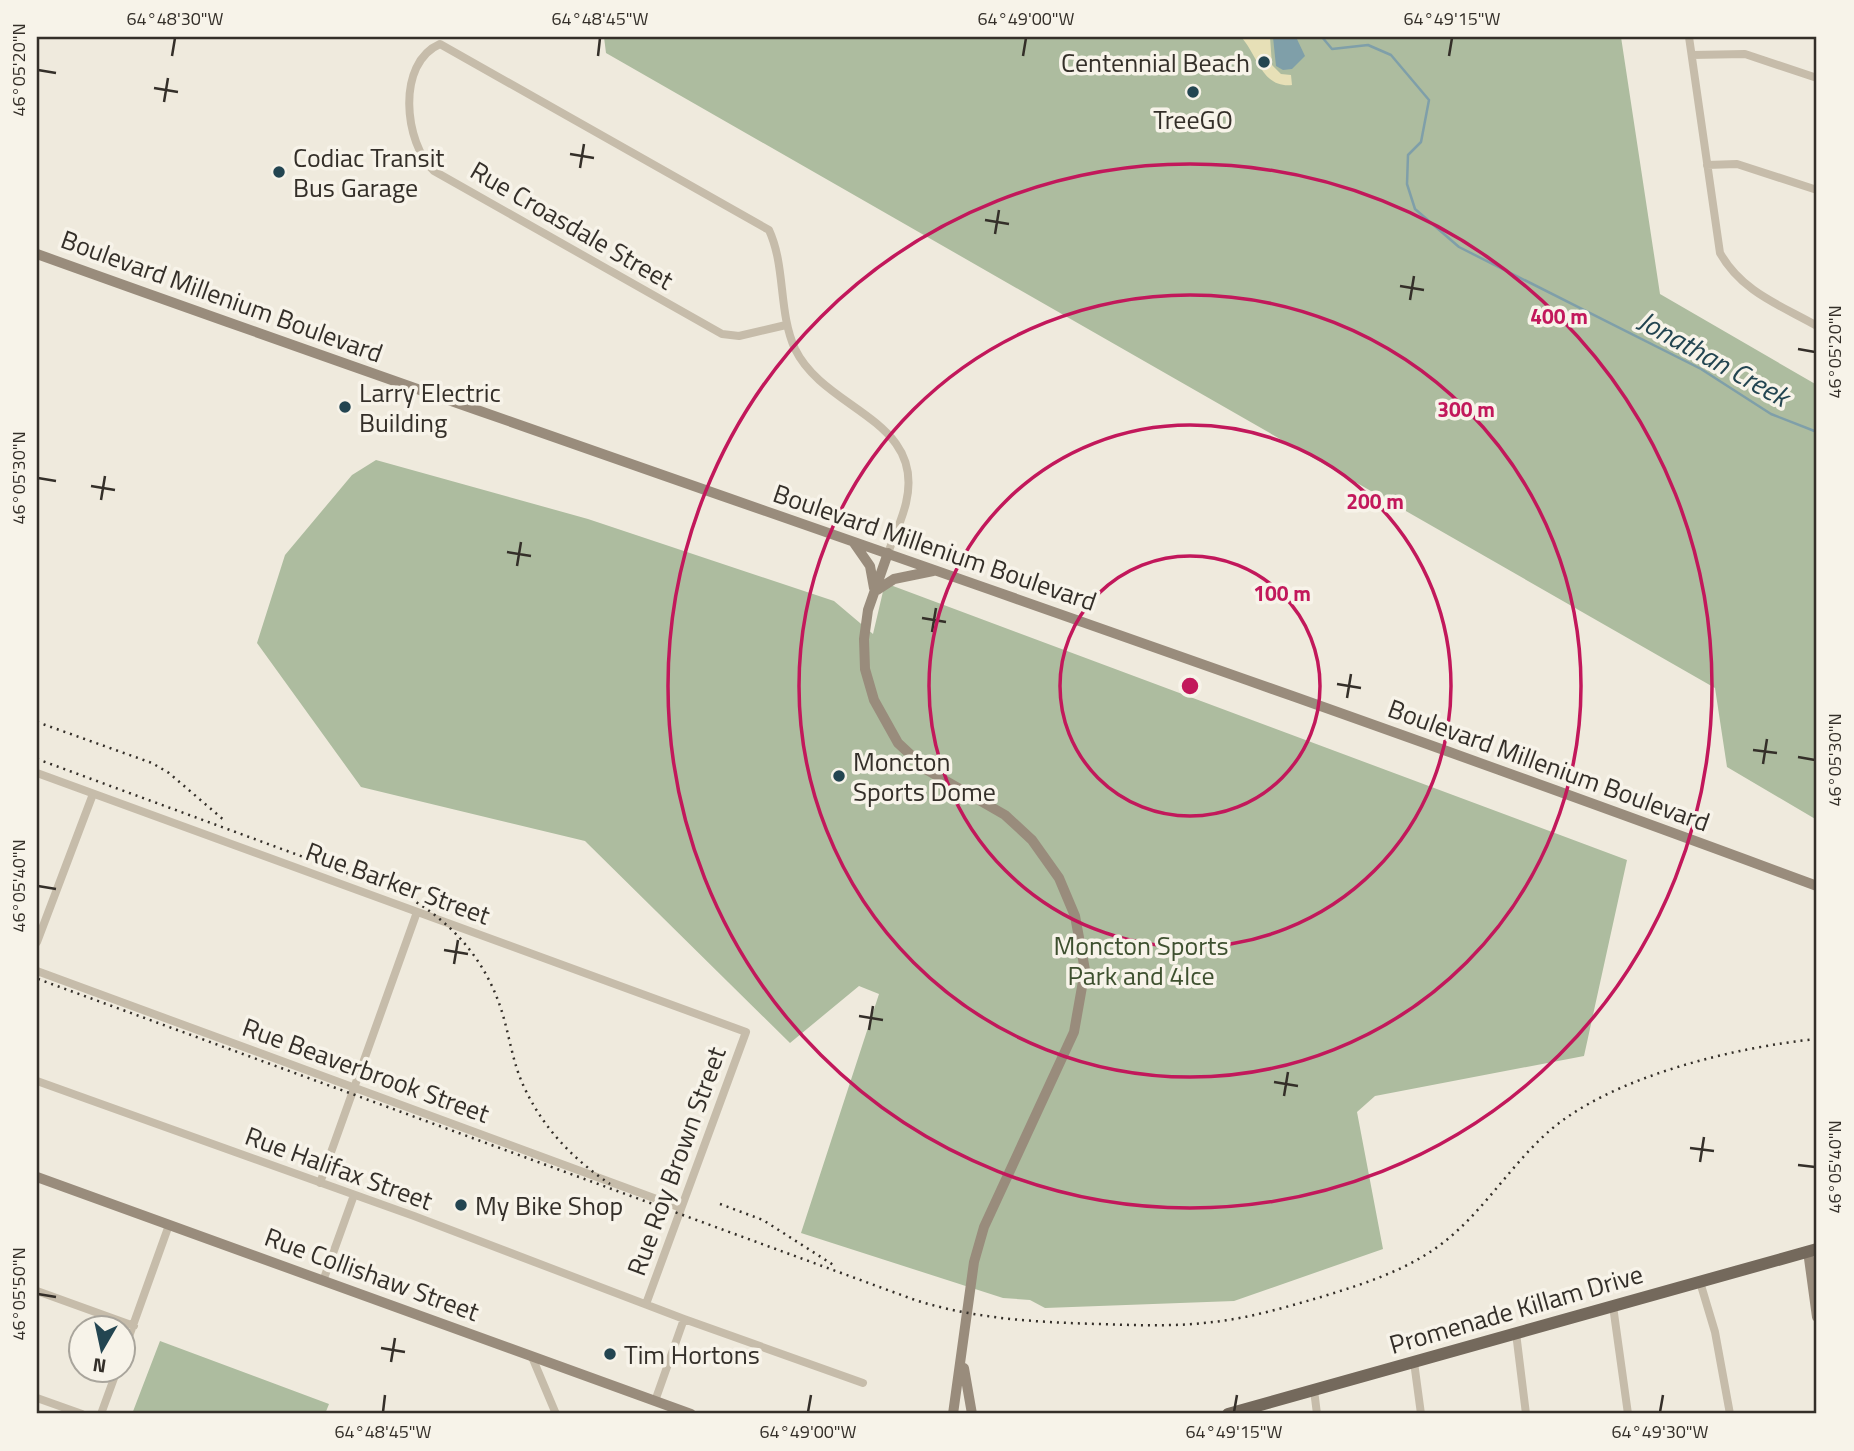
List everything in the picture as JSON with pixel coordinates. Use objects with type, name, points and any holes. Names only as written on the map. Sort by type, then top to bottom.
[{"type":"main road","name":"Boulevard Millenium Boulevard","points":[[37,254],[538,434],[936,570],[1817,886]]},
{"type":"main road","points":[[852,541],[870,566],[874,592]]},
{"type":"main road","points":[[888,553],[874,592],[864,639],[865,669],[874,700],[898,743],[927,770],[1005,815],[1032,840],[1059,878],[1074,916],[1085,970],[1073,1032],[984,1227],[974,1262],[953,1414]]},
{"type":"main road","points":[[874,592],[894,579],[936,570]]},
{"type":"main road","name":"Rue Collishaw Street","points":[[37,1177],[691,1414]]},
{"type":"main road","points":[[1813,1250],[1817,1317]]},
{"type":"main road","name":"Promenade Killam Drive","points":[[1228,1414],[1813,1250]]},
{"type":"main road","points":[[962,1348],[972,1414]]},
{"type":"street","points":[[1689,37],[1715,234],[1720,253],[1742,284],[1817,326]]},
{"type":"street","name":"Rue Croasdale Street","points":[[440,44],[762,224],[769,230],[776,246],[786,325],[739,336],[722,334],[434,171],[426,163],[415,141],[408,87],[412,74],[430,48],[440,44]]},
{"type":"street","points":[[1692,55],[1745,54],[1817,78]]},
{"type":"street","points":[[1707,165],[1737,164],[1817,190]]},
{"type":"street","points":[[786,325],[796,349],[816,378],[842,401],[877,421],[901,450],[907,468],[906,503],[888,553]]},
{"type":"street","name":"Rue Barker Street","points":[[37,773],[746,1032]]},
{"type":"street","points":[[37,942],[93,794]]},
{"type":"street","points":[[320,1183],[417,912]]},
{"type":"street","name":"Rue Beaverbrook Street","points":[[37,971],[681,1208]]},
{"type":"street","name":"Rue Roy Brown Street","points":[[646,1304],[746,1032]]},
{"type":"street","name":"Rue Halifax Street","points":[[37,1082],[863,1382]]},
{"type":"street","points":[[323,1281],[354,1195]]},
{"type":"street","points":[[136,1320],[169,1225]]},
{"type":"street","points":[[1700,1282],[1715,1332],[1730,1414]]},
{"type":"street","points":[[37,1291],[101,1314]]},
{"type":"street","points":[[1613,1306],[1628,1414]]},
{"type":"street","points":[[655,1401],[684,1319]]},
{"type":"street","points":[[1516,1333],[1526,1414]]},
{"type":"street","points":[[532,1357],[556,1414]]},
{"type":"street","points":[[1414,1362],[1421,1414]]},
{"type":"street","points":[[101,1414],[112,1384]]},
{"type":"street","points":[[1314,1390],[1317,1414]]},
{"type":"street","points":[[37,1398],[82,1414]]},
{"type":"green space","points":[[604,37],[1621,37],[1660,294],[1817,385],[1817,820],[1727,767],[1715,688],[606,53]]},
{"type":"green space","name":"Moncton Sports Park and 4Ice","points":[[376,460],[588,519],[834,601],[873,634],[885,583],[1627,860],[1584,1056],[1375,1096],[1357,1112],[1383,1249],[1234,1301],[1045,1308],[1030,1300],[1003,1298],[801,1233],[879,994],[859,986],[790,1043],[585,841],[361,787],[257,643],[285,555],[352,475]]},
{"type":"green space","points":[[160,1341],[329,1404],[325,1414],[132,1414]]},
{"type":"sand","name":"Centennial Beach","points":[[1241,37],[1270,37],[1272,65],[1281,74],[1291,75],[1292,85],[1282,85],[1267,76]]},
{"type":"water","points":[[1273,37],[1296,37],[1305,56],[1292,69],[1283,70],[1276,66]]},
{"type":"waterway","name":"Jonathan Creek","points":[[1322,37],[1332,49],[1368,45],[1391,55],[1429,100],[1421,142],[1408,155],[1407,184],[1415,209],[1459,247],[1701,369],[1771,414],[1817,432]]},
{"type":"railway","points":[[37,722],[152,763],[169,773],[225,821]]},
{"type":"railway","points":[[37,759],[396,891],[432,913],[462,940],[485,973],[502,1012],[521,1080],[541,1117],[572,1154],[610,1184]]},
{"type":"railway","points":[[38,979],[915,1300],[960,1311],[1028,1321],[1097,1324],[1170,1325],[1227,1320],[1295,1305],[1379,1278],[1420,1258],[1449,1238],[1547,1133],[1573,1113],[1604,1096],[1638,1081],[1712,1057],[1817,1039]]},
{"type":"railway","points":[[720,1204],[763,1220],[835,1266]]},
{"type":"place","name":"Centennial Beach","points":[[1264,62]]},
{"type":"place","name":"TreeGO","points":[[1193,92]]},
{"type":"place","name":"Codiac Transit Bus Garage","points":[[279,172]]},
{"type":"place","name":"Larry Electric Building","points":[[345,407]]},
{"type":"place","name":"Moncton Sports Dome","points":[[839,776]]},
{"type":"place","name":"My Bike Shop","points":[[461,1205]]},
{"type":"place","name":"Tim Hortons","points":[[610,1354]]}]
